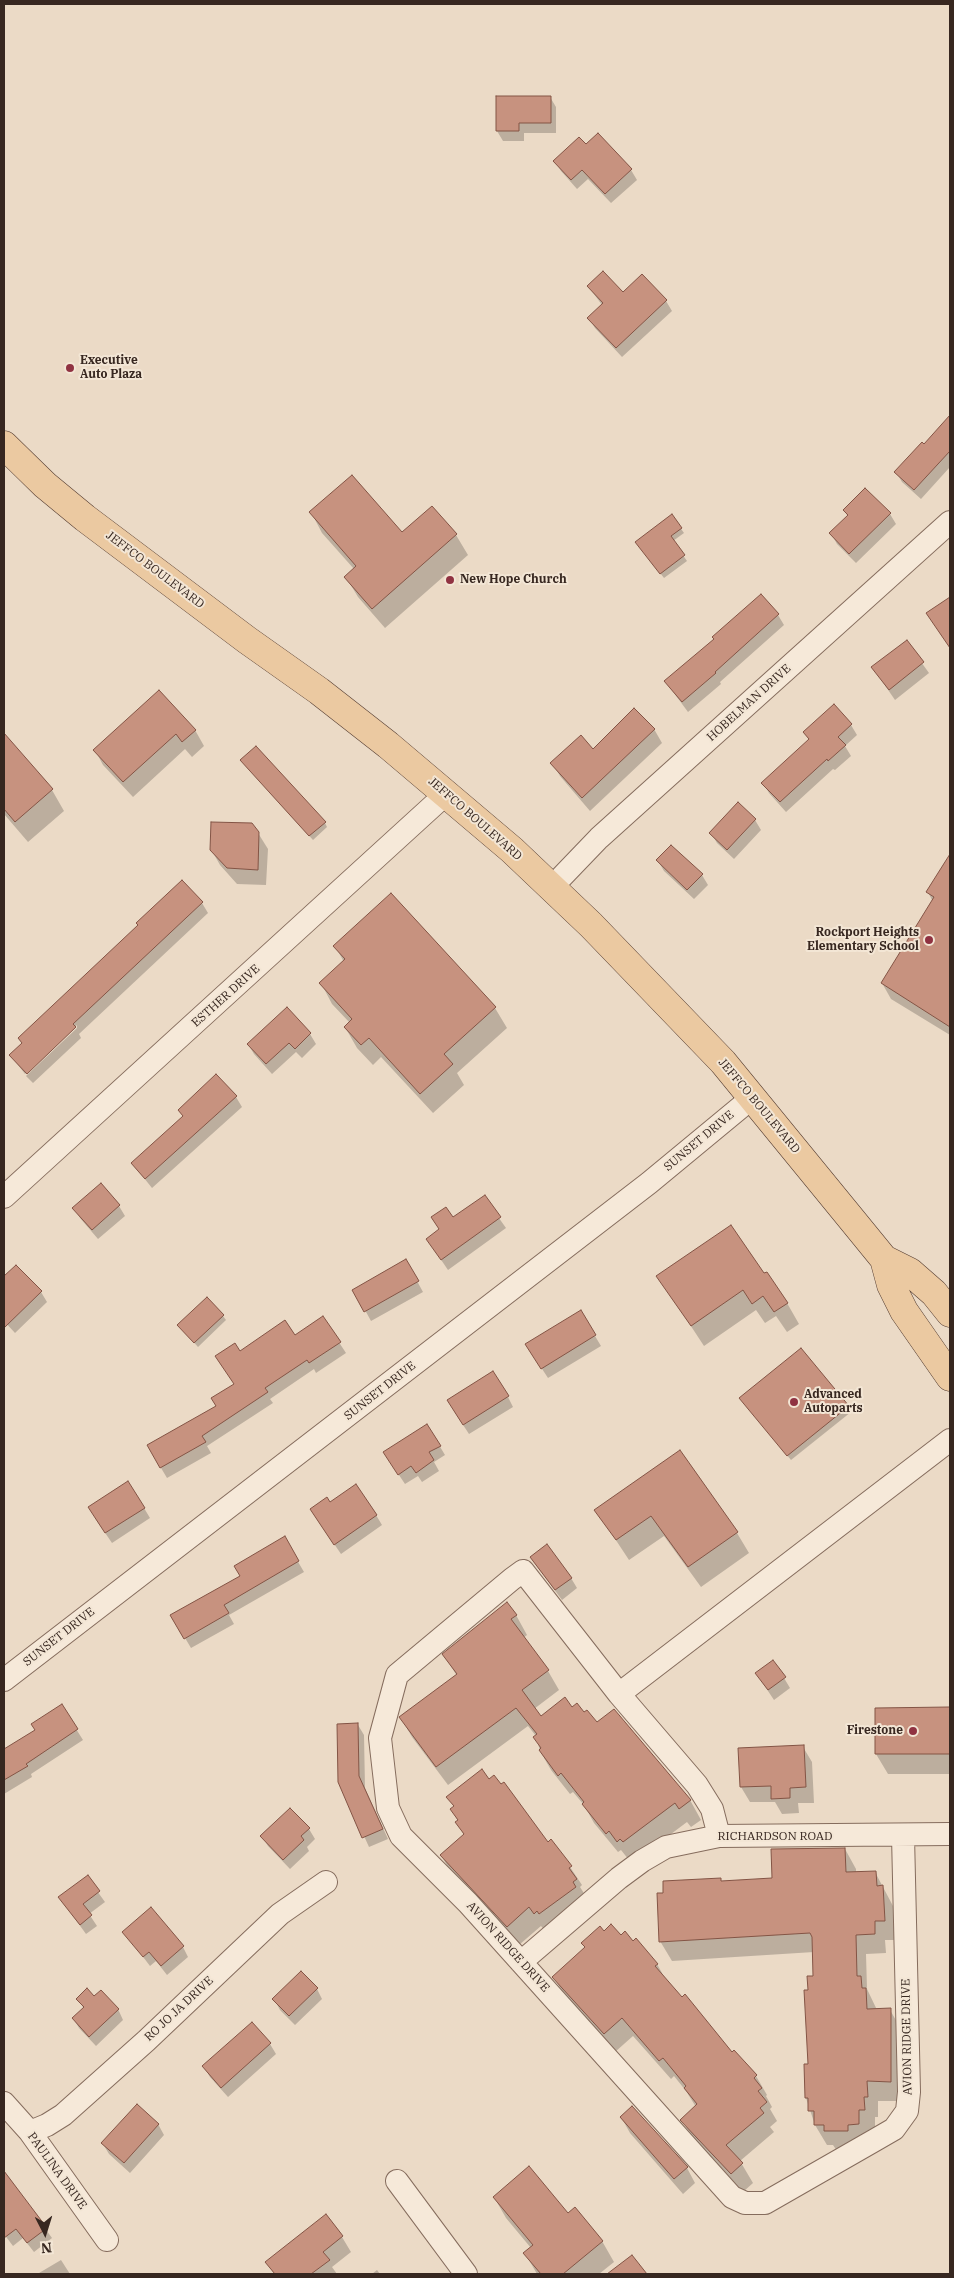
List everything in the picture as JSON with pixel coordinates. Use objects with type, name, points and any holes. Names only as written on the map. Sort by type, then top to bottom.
[{"type":"main road","name":"JEFFCO BOULEVARD","points":[[4,445],[38,479],[85,518],[247,640],[319,691],[447,793],[624,958],[723,1062],[884,1259],[891,1286],[904,1311],[950,1377]]},
{"type":"main road","name":"JEFFCO BOULEVARD","points":[[884,1259],[910,1272],[934,1294],[950,1313]]},
{"type":"street","name":"HOBELMAN DRIVE","points":[[551,888],[600,838],[950,522]]},
{"type":"street","name":"ESTHER DRIVE","points":[[4,1197],[447,793]]},
{"type":"street","name":"SUNSET DRIVE","points":[[4,1680],[627,1201],[753,1097]]},
{"type":"street","points":[[619,1694],[950,1440]]},
{"type":"street","name":"AVION RIDGE DRIVE","points":[[719,1836],[712,1809],[697,1785],[619,1694],[523,1571],[397,1675],[380,1738],[388,1808],[401,1836],[468,1903],[732,2197],[745,2203],[765,2203],[888,2133],[894,2129],[907,2111],[910,2092],[903,1836]]},
{"type":"street","name":"RICHARDSON ROAD","points":[[521,1962],[642,1861],[666,1847],[719,1836],[903,1836],[950,1834]]},
{"type":"street","name":"RO JO JA DRIVE","points":[[30,2132],[47,2125],[63,2115],[125,2060],[280,1914],[326,1882]]},
{"type":"street","name":"PAULINA DRIVE","points":[[4,2103],[30,2132],[107,2240]]},
{"type":"street","points":[[397,2181],[466,2274]]},
{"type":"building","points":[[496,96],[551,96],[551,123],[519,123],[519,131],[496,131]]},
{"type":"building","points":[[598,133],[632,169],[605,194],[582,170],[571,180],[553,161],[579,137],[586,144]]},
{"type":"building","points":[[603,271],[623,292],[642,274],[667,300],[616,348],[587,318],[603,303],[587,286]]},
{"type":"building","points":[[950,415],[950,451],[914,490],[894,472],[922,442],[924,444]]},
{"type":"building","points":[[352,475],[402,532],[432,506],[457,534],[372,609],[344,577],[356,566],[309,512]]},
{"type":"building","points":[[865,488],[891,513],[849,554],[829,533],[848,515],[843,510]]},
{"type":"building","points":[[672,514],[682,528],[671,536],[685,555],[660,574],[635,542]]},
{"type":"building","points":[[761,594],[779,614],[682,702],[664,681],[714,639],[712,637]]},
{"type":"building","points":[[950,597],[950,648],[926,613]]},
{"type":"building","points":[[907,640],[924,662],[889,690],[871,667]]},
{"type":"building","points":[[159,690],[196,730],[182,742],[176,734],[123,782],[93,750]]},
{"type":"building","points":[[834,704],[852,724],[838,737],[846,745],[828,761],[827,759],[780,802],[761,783],[809,739],[803,732]]},
{"type":"building","points":[[634,708],[655,729],[582,798],[550,763],[581,735],[593,749]]},
{"type":"building","points":[[4,733],[53,789],[15,822],[4,809]]},
{"type":"building","points":[[256,746],[326,822],[309,836],[240,760]]},
{"type":"building","points":[[738,802],[756,819],[727,850],[709,833]]},
{"type":"building","points":[[211,822],[252,823],[259,832],[258,870],[227,868],[210,850]]},
{"type":"building","points":[[671,845],[703,874],[687,890],[656,860]]},
{"type":"building","name":"Rockport Heights Elementary School","points":[[950,854],[950,1027],[881,983],[934,897],[926,892]]},
{"type":"building","points":[[182,880],[203,902],[73,1024],[76,1027],[27,1074],[9,1055],[22,1043],[18,1038],[138,925],[136,923]]},
{"type":"building","points":[[391,893],[496,1007],[444,1054],[453,1064],[420,1094],[369,1038],[361,1045],[344,1027],[352,1019],[319,983],[345,959],[333,946]]},
{"type":"building","points":[[287,1007],[311,1033],[295,1049],[289,1043],[266,1064],[247,1044]]},
{"type":"building","points":[[216,1074],[237,1096],[145,1179],[131,1163],[183,1116],[178,1110]]},
{"type":"building","points":[[101,1183],[120,1205],[92,1230],[72,1208]]},
{"type":"building","points":[[485,1195],[501,1217],[441,1260],[426,1239],[439,1229],[431,1217],[446,1207],[453,1217]]},
{"type":"building","points":[[731,1225],[764,1273],[767,1272],[788,1303],[774,1312],[763,1296],[752,1304],[743,1290],[691,1326],[656,1276]]},
{"type":"building","points":[[406,1259],[419,1281],[364,1312],[352,1290]]},
{"type":"building","points":[[16,1265],[42,1291],[4,1328],[4,1276]]},
{"type":"building","points":[[207,1297],[224,1315],[194,1343],[177,1325]]},
{"type":"building","points":[[581,1310],[596,1335],[541,1369],[525,1344]]},
{"type":"building","points":[[323,1316],[341,1342],[309,1363],[307,1360],[265,1388],[268,1392],[202,1436],[206,1442],[160,1468],[147,1445],[216,1406],[211,1398],[234,1384],[215,1356],[235,1343],[240,1351],[285,1320],[295,1335]]},
{"type":"building","name":"Advanced Autoparts","points":[[801,1348],[849,1406],[787,1456],[739,1398]]},
{"type":"building","points":[[493,1371],[509,1396],[463,1425],[447,1400]]},
{"type":"building","points":[[427,1424],[441,1446],[429,1452],[434,1460],[416,1473],[411,1466],[398,1475],[383,1452]]},
{"type":"building","points":[[680,1450],[738,1532],[688,1567],[651,1516],[616,1540],[594,1510]]},
{"type":"building","points":[[128,1481],[145,1508],[105,1533],[88,1507]]},
{"type":"building","points":[[356,1484],[377,1515],[334,1545],[310,1509],[327,1497],[330,1502]]},
{"type":"building","points":[[285,1536],[299,1561],[224,1605],[229,1613],[184,1639],[170,1615],[240,1576],[234,1566]]},
{"type":"building","points":[[547,1544],[572,1578],[555,1590],[530,1557]]},
{"type":"building","points":[[507,1602],[517,1615],[511,1619],[549,1670],[522,1690],[541,1716],[565,1697],[572,1707],[577,1703],[584,1712],[587,1710],[597,1722],[614,1709],[691,1800],[679,1809],[675,1803],[623,1842],[620,1839],[617,1842],[609,1831],[606,1834],[582,1804],[584,1802],[561,1773],[558,1776],[539,1750],[541,1748],[533,1737],[537,1734],[516,1708],[436,1767],[399,1717],[457,1674],[442,1654]]},
{"type":"building","points":[[773,1660],[786,1677],[768,1690],[755,1673]]},
{"type":"building","points":[[62,1704],[78,1729],[26,1764],[28,1766],[4,1780],[4,1749],[35,1730],[31,1724]]},
{"type":"building","name":"Firestone","points":[[950,1707],[950,1754],[875,1754],[875,1708]]},
{"type":"building","points":[[358,1723],[359,1776],[383,1829],[362,1838],[338,1782],[337,1724]]},
{"type":"building","points":[[804,1745],[806,1787],[790,1788],[790,1798],[771,1799],[771,1786],[740,1787],[738,1748]]},
{"type":"building","points":[[482,1769],[489,1779],[494,1775],[501,1784],[504,1782],[548,1842],[551,1839],[572,1866],[569,1868],[577,1879],[573,1882],[576,1887],[539,1914],[537,1911],[534,1914],[529,1907],[507,1927],[440,1855],[464,1834],[455,1822],[458,1820],[450,1809],[454,1806],[446,1797]]},
{"type":"building","points":[[290,1808],[310,1828],[301,1836],[304,1840],[283,1860],[260,1836]]},
{"type":"building","points":[[845,1848],[846,1872],[876,1871],[877,1886],[883,1885],[885,1921],[875,1921],[875,1934],[856,1935],[857,1976],[861,1976],[862,1988],[866,1988],[867,2009],[891,2008],[891,2082],[867,2081],[868,2097],[864,2097],[865,2110],[859,2110],[859,2124],[848,2125],[848,2131],[824,2131],[824,2125],[814,2125],[814,2111],[808,2111],[808,2098],[805,2098],[804,2064],[808,2064],[804,1990],[808,1990],[807,1976],[813,1976],[812,1937],[810,1933],[659,1942],[657,1893],[663,1893],[663,1881],[721,1878],[721,1881],[772,1878],[771,1849]]},
{"type":"building","points":[[88,1875],[100,1891],[83,1904],[92,1915],[80,1925],[58,1897]]},
{"type":"building","points":[[151,1907],[184,1946],[161,1966],[149,1952],[143,1957],[122,1932]]},
{"type":"building","points":[[611,1924],[621,1935],[625,1931],[633,1941],[636,1938],[658,1964],[655,1966],[682,1997],[685,1994],[732,2052],[734,2050],[757,2075],[754,2078],[762,2088],[758,2091],[767,2102],[760,2108],[764,2113],[726,2145],[743,2163],[731,2174],[680,2120],[697,2104],[684,2088],[686,2086],[663,2058],[659,2061],[622,2018],[604,2034],[552,1977],[585,1947],[581,1943],[600,1926],[604,1931]]},
{"type":"building","points":[[301,1971],[318,1988],[289,2016],[272,1999]]},
{"type":"building","points":[[87,1988],[94,1996],[101,1990],[119,2009],[89,2037],[72,2018],[84,2007],[76,1999]]},
{"type":"building","points":[[252,2022],[271,2043],[221,2088],[202,2066]]},
{"type":"building","points":[[137,2104],[159,2124],[124,2163],[101,2143]]},
{"type":"building","points":[[632,2106],[688,2167],[674,2179],[620,2117]]},
{"type":"building","points":[[529,2166],[568,2213],[575,2207],[603,2241],[563,2274],[541,2274],[523,2253],[533,2245],[493,2197]]},
{"type":"building","points":[[4,2171],[47,2228],[27,2243],[16,2229],[4,2238]]},
{"type":"building","points":[[326,2214],[343,2236],[323,2252],[330,2260],[311,2274],[275,2274],[265,2262]]},
{"type":"building","points":[[632,2255],[647,2274],[607,2274]]},
{"type":"place","name":"Executive Auto Plaza","points":[[70,368]]},
{"type":"place","name":"New Hope Church","points":[[450,580]]},
{"type":"place","name":"Rockport Heights Elementary School","points":[[929,940]]},
{"type":"place","name":"Advanced Autoparts","points":[[794,1402]]},
{"type":"place","name":"Firestone","points":[[913,1731]]}]
